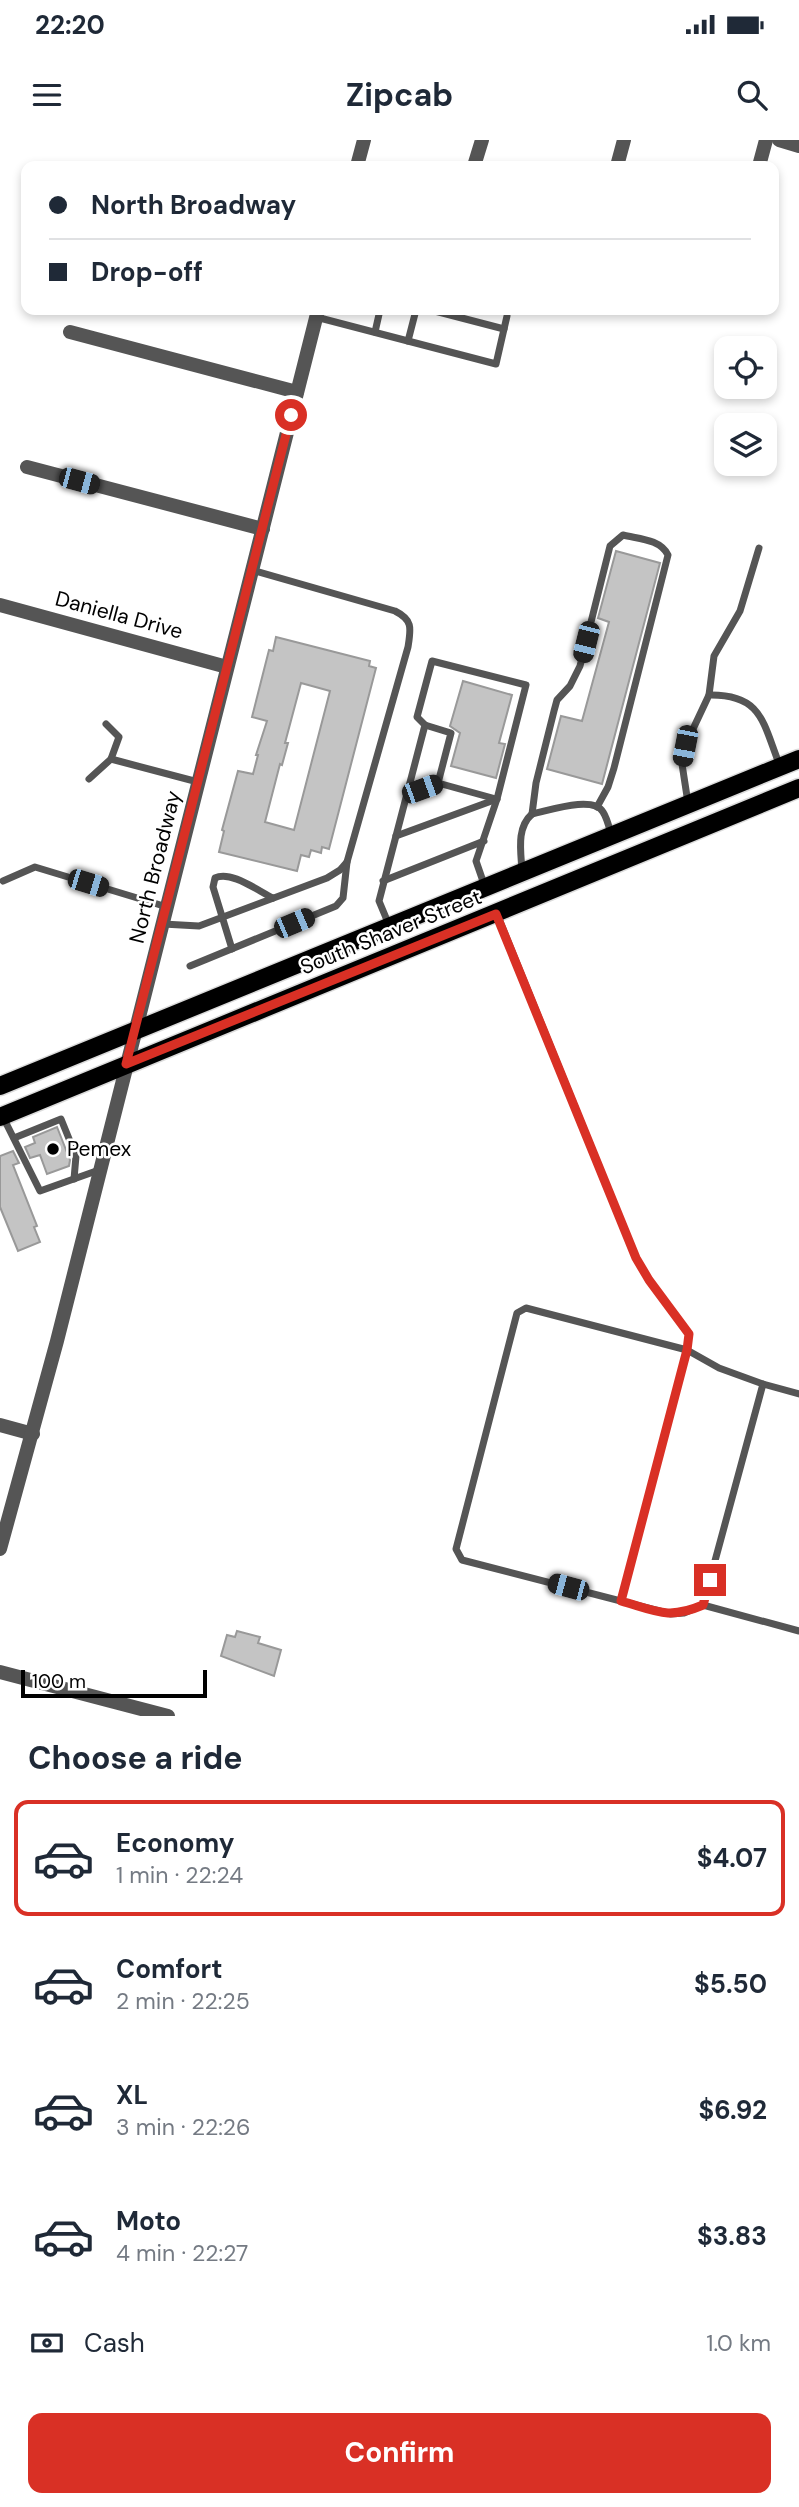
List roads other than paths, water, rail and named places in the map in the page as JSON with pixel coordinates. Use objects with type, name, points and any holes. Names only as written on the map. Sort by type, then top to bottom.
[{"type":"main road","name":"South Shaver Street","points":[[0,1086],[799,759]]},
{"type":"main road","points":[[780,767],[794,790]]},
{"type":"main road","name":"South Shaver Street","points":[[1,1116],[794,790]]},
{"type":"main road","points":[[612,835],[622,862]]},
{"type":"main road","points":[[485,887],[496,914]]},
{"type":"street","points":[[357,161],[363,140]]},
{"type":"street","points":[[476,161],[482,140]]},
{"type":"street","points":[[618,161],[624,140]]},
{"type":"street","points":[[760,161],[766,140]]},
{"type":"street","points":[[779,140],[799,146]]},
{"type":"street","name":"North Broadway","points":[[0,1549],[33,1434],[317,315]]},
{"type":"street","points":[[70,332],[297,392]]},
{"type":"street","points":[[27,467],[263,529]]},
{"type":"street","name":"Daniella Drive","points":[[0,605],[227,667]]},
{"type":"street","points":[[0,1425],[33,1434]]},
{"type":"street","points":[[0,1672],[167,1716]]},
{"type":"lane","points":[[320,315],[374,332],[496,363],[507,316]]},
{"type":"lane","points":[[374,332],[379,315]]},
{"type":"lane","points":[[408,341],[415,315]]},
{"type":"lane","points":[[450,315],[504,329]]},
{"type":"lane","points":[[465,315],[465,319]]},
{"type":"lane","points":[[532,814],[536,783],[557,700],[570,686],[580,666],[610,546],[623,535],[655,542],[664,547],[668,555],[614,768],[608,788],[597,807]]},
{"type":"lane","points":[[689,804],[682,764],[685,746],[709,695],[714,656],[740,611],[759,548]]},
{"type":"lane","points":[[190,966],[336,906],[343,898],[347,862],[408,647],[410,624],[406,616],[396,611],[252,570]]},
{"type":"lane","points":[[438,783],[451,733],[425,725],[417,717],[432,661],[526,685],[497,799],[476,861],[485,887]]},
{"type":"lane","points":[[709,695],[722,695],[749,703],[759,715],[780,767]]},
{"type":"lane","points":[[89,779],[111,759],[119,737],[106,724]]},
{"type":"lane","points":[[389,926],[379,901],[425,725]]},
{"type":"lane","points":[[111,759],[199,783]]},
{"type":"lane","points":[[407,794],[438,783],[497,799]]},
{"type":"lane","points":[[396,836],[497,799]]},
{"type":"lane","points":[[522,872],[521,834],[525,820],[532,814],[586,803],[603,811],[612,835]]},
{"type":"lane","points":[[383,881],[484,841]]},
{"type":"lane","points":[[162,924],[199,926],[327,878],[347,862]]},
{"type":"lane","points":[[3,881],[35,867],[167,907]]},
{"type":"lane","points":[[232,949],[214,887],[213,881],[217,876],[233,878],[273,898]]},
{"type":"lane","points":[[496,914],[636,1258],[689,1334],[621,1601]]},
{"type":"lane","points":[[1,1116],[40,1191],[100,1169]]},
{"type":"lane","points":[[14,1138],[61,1119],[76,1156],[74,1179]]},
{"type":"lane","points":[[799,1394],[719,1368],[687,1350],[526,1308],[517,1313],[456,1549],[462,1560],[671,1615],[703,1605],[799,1631]]},
{"type":"lane","points":[[703,1605],[763,1384]]},
{"type":"place","name":"Pemex","points":[[53,1149]]}]
